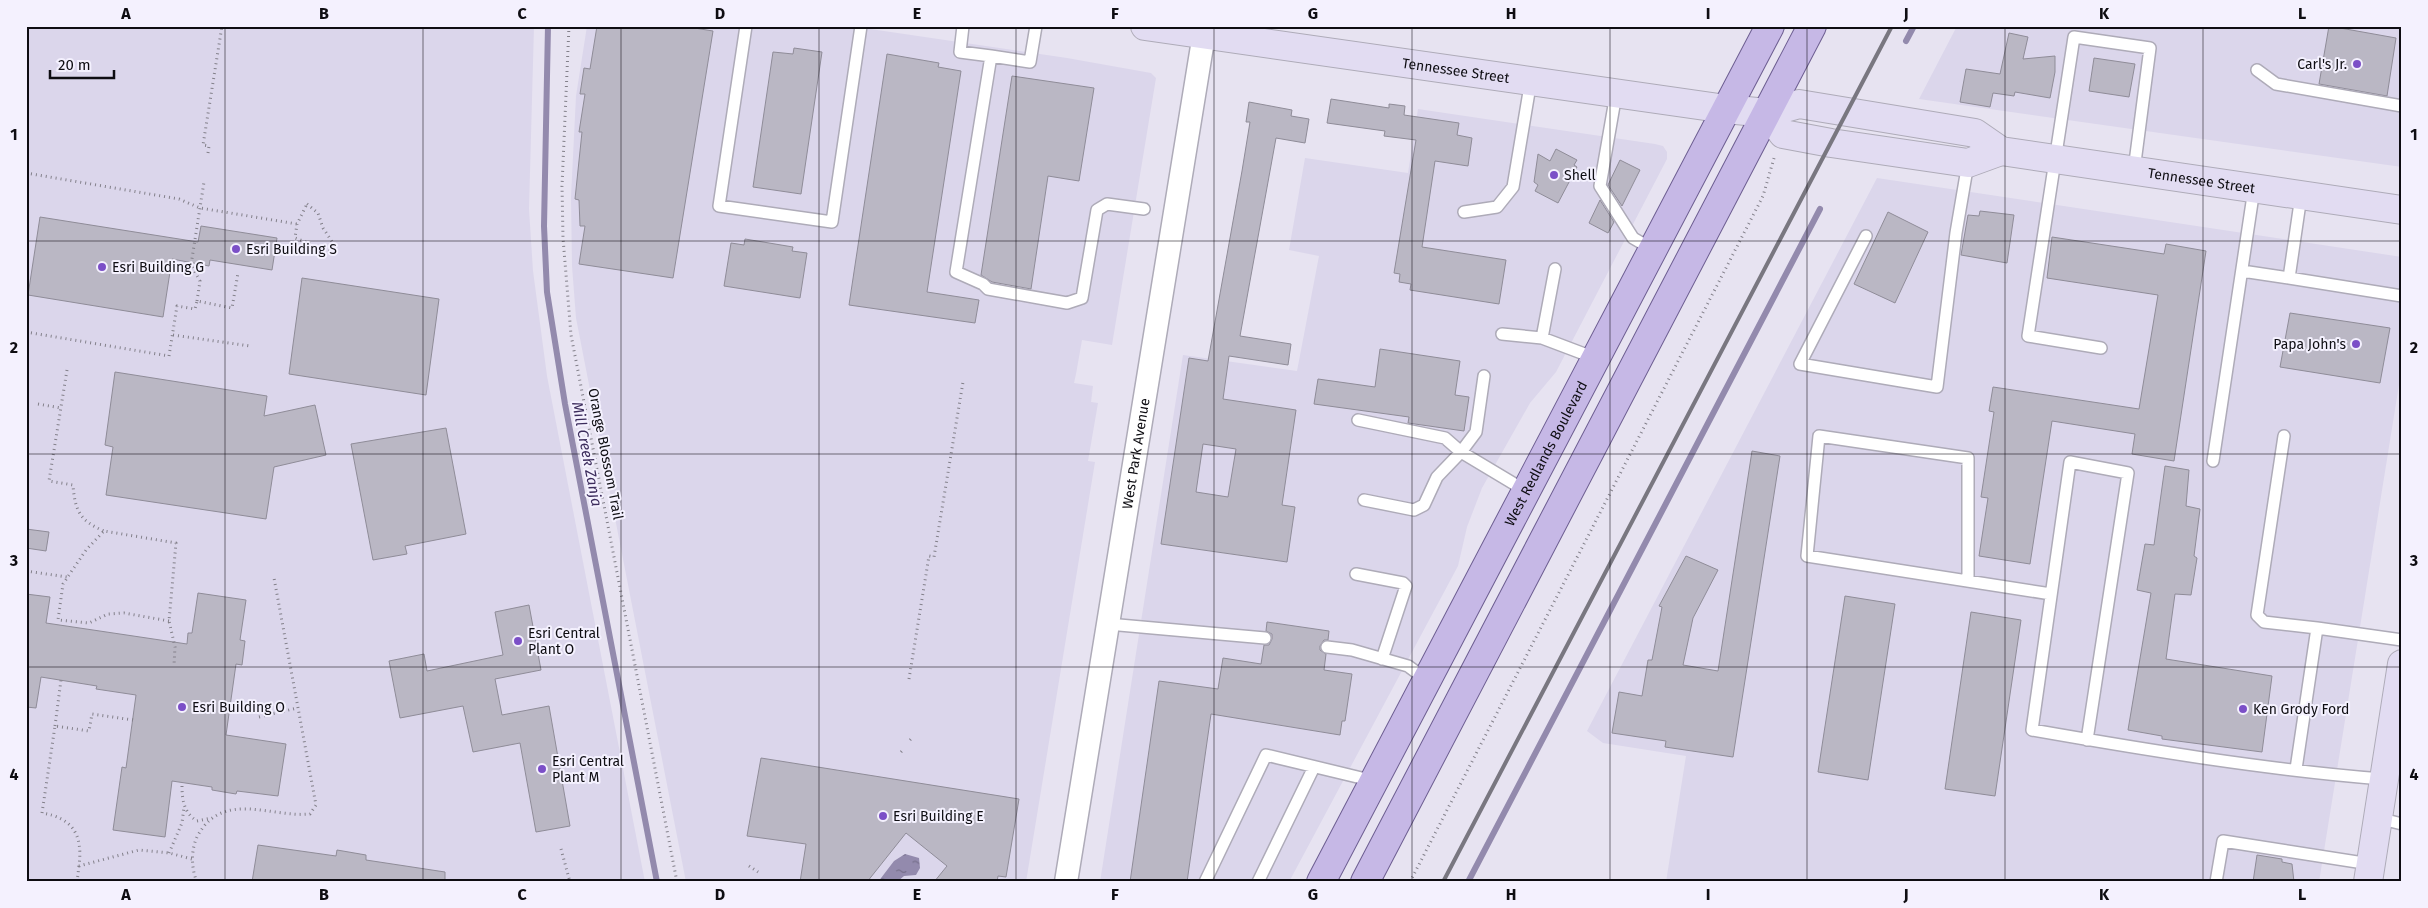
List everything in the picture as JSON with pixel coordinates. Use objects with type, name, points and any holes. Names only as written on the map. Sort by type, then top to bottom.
[{"type":"main road","name":"Tennessee Street","points":[[1145,26],[1204,30],[1616,94],[1726,109],[1767,113],[1799,104],[1975,133],[2001,151],[2056,161],[2402,210]]},
{"type":"main road","name":"West Redlands Boulevard","points":[[1321,882],[1770,26]]},
{"type":"main road","points":[[1365,882],[1812,26]]},
{"type":"main road","points":[[1767,113],[1783,134],[1831,143],[1968,163],[2001,151]]},
{"type":"main road","points":[[2369,873],[2390,821],[2383,779],[2402,664]]},
{"type":"street","name":"West Park Avenue","points":[[1066,882],[1204,30]]},
{"type":"lane","points":[[746,26],[719,206],[832,222],[861,26]]},
{"type":"lane","points":[[963,26],[960,52],[1030,62],[1036,26]]},
{"type":"lane","points":[[2101,348],[2028,336],[2074,37],[2150,48],[2134,172]]},
{"type":"lane","points":[[990,56],[956,272],[983,284],[988,290],[1067,303],[1082,298],[1097,210],[1107,204],[1144,208]]},
{"type":"lane","points":[[2257,70],[2276,84],[2402,106]]},
{"type":"lane","points":[[1464,212],[1497,207],[1513,187],[1531,80]]},
{"type":"lane","points":[[1616,94],[1600,186],[1633,238],[1652,249]]},
{"type":"lane","points":[[1866,236],[1800,364],[1938,387],[1956,234],[1968,163]]},
{"type":"lane","points":[[2213,461],[2254,189]]},
{"type":"lane","points":[[2289,278],[2301,196]]},
{"type":"lane","points":[[1542,338],[1555,269]]},
{"type":"lane","points":[[2242,271],[2402,296]]},
{"type":"lane","points":[[1502,334],[1542,338],[1595,358]]},
{"type":"lane","points":[[1364,500],[1414,510],[1424,504],[1437,477],[1461,452],[1476,432],[1484,376]]},
{"type":"lane","points":[[1358,420],[1445,438],[1461,452],[1526,491]]},
{"type":"lane","points":[[1968,580],[1968,458],[1819,436],[1807,556],[2051,594]]},
{"type":"lane","points":[[2284,436],[2257,615],[2264,622],[2402,640]]},
{"type":"lane","points":[[2087,740],[2128,473],[2070,462],[2032,730],[2087,740],[2383,779]]},
{"type":"lane","points":[[1356,574],[1403,583],[1406,586],[1382,659]]},
{"type":"lane","points":[[1108,624],[1265,638]]},
{"type":"lane","points":[[2296,769],[2317,628]]},
{"type":"lane","points":[[1327,647],[1352,650],[1408,666],[1427,680]]},
{"type":"lane","points":[[1205,882],[1266,755],[1374,781]]},
{"type":"lane","points":[[1258,882],[1314,766]]},
{"type":"lane","points":[[2216,882],[2223,841],[2369,873]]},
{"type":"path","points":[[208,153],[209,146],[203,145],[222,26]]},
{"type":"path","name":"Orange Blossom Trail","points":[[569,26],[562,186],[563,238],[571,335],[677,882]]},
{"type":"path","points":[[1410,882],[1763,196],[1774,158]]},
{"type":"path","points":[[26,173],[180,199],[200,208],[297,224]]},
{"type":"path","points":[[26,332],[169,356],[177,306],[195,309],[197,301],[200,281],[191,265],[204,182]]},
{"type":"path","points":[[307,204],[318,213],[323,228],[333,243],[332,252],[295,238],[297,224],[307,204]]},
{"type":"path","points":[[197,301],[232,308],[238,273]]},
{"type":"path","points":[[173,335],[250,346]]},
{"type":"path","points":[[67,370],[49,481],[73,485],[78,513],[88,524],[104,532],[176,543],[169,621],[175,647],[174,666]]},
{"type":"path","points":[[909,679],[929,556],[934,557],[963,382]]},
{"type":"path","points":[[38,404],[60,408]]},
{"type":"path","points":[[104,532],[86,550],[63,584],[58,620],[89,623],[108,614],[124,613],[169,621]]},
{"type":"path","points":[[26,571],[67,577]]},
{"type":"path","points":[[184,806],[187,813],[197,822],[243,807],[302,815],[310,814],[316,805],[274,578]]},
{"type":"path","points":[[61,680],[42,813],[59,816],[74,829],[81,850],[77,882]]},
{"type":"path","points":[[259,717],[297,708]]},
{"type":"path","points":[[55,726],[89,731],[92,714],[133,720]]},
{"type":"path","points":[[169,853],[182,823],[184,806],[182,786]]},
{"type":"path","points":[[197,882],[192,859],[194,843],[200,831],[214,817]]},
{"type":"path","points":[[561,849],[570,882]]},
{"type":"path","points":[[79,866],[139,850],[169,853],[192,859]]},
{"type":"path","points":[[749,866],[758,872]]},
{"type":"shaded area","points":[[26,26],[534,26],[529,209],[533,271],[547,376],[645,882],[26,882]]},
{"type":"shaded area","points":[[587,26],[850,26],[1067,58],[1151,73],[1156,78],[1112,345],[1082,340],[1074,383],[1093,386],[1091,402],[1098,403],[1088,461],[1095,462],[1026,882],[686,882],[576,318],[572,266],[571,197],[576,96]]},
{"type":"shaded area","points":[[1957,26],[2402,26],[2402,167],[1919,99]]},
{"type":"shaded area","points":[[1418,109],[1655,144],[1663,146],[1667,152],[1667,159],[1556,372],[1530,403],[1482,488],[1467,527],[1458,566],[1289,882],[1100,882],[1183,355],[1297,371],[1319,256],[1289,250],[1305,158],[1408,173]]},
{"type":"shaded area","points":[[1877,178],[2402,257],[2402,366],[2319,882],[1666,882],[1686,756],[1603,743],[1587,731]]},
{"type":"water","points":[[905,854],[919,858],[920,868],[916,875],[904,876],[897,882],[878,882],[894,861]]},
{"type":"building","points":[[597,26],[682,26],[713,31],[673,278],[579,264],[585,226],[580,226],[579,200],[575,199],[582,132],[579,132],[585,94],[580,94],[584,68],[590,69]]},
{"type":"building","name":"Carl's Jr.","points":[[2329,26],[2396,38],[2387,96],[2319,84]]},
{"type":"building","points":[[2009,33],[2028,37],[2023,59],[2055,56],[2055,72],[2050,98],[2015,92],[2014,96],[1993,93],[1990,107],[1960,102],[1966,69],[2000,74]]},
{"type":"building","points":[[794,48],[822,52],[801,194],[753,187],[773,52],[793,54]]},
{"type":"building","points":[[887,54],[939,63],[938,67],[961,71],[927,292],[979,300],[975,323],[849,305]]},
{"type":"building","points":[[2094,58],[2135,64],[2129,97],[2089,91]]},
{"type":"building","points":[[1012,76],[1094,88],[1079,181],[1048,176],[1031,289],[992,282],[981,275]]},
{"type":"building","points":[[1331,99],[1389,108],[1389,104],[1405,106],[1404,115],[1459,123],[1457,135],[1472,138],[1468,166],[1435,161],[1422,247],[1506,260],[1499,304],[1410,290],[1411,284],[1399,282],[1400,274],[1394,273],[1416,140],[1384,136],[1385,131],[1327,123]]},
{"type":"building","points":[[1249,102],[1292,110],[1291,116],[1309,119],[1305,143],[1276,138],[1240,336],[1291,344],[1288,365],[1229,356],[1223,399],[1296,410],[1282,505],[1295,507],[1287,562],[1161,544],[1189,358],[1208,361],[1250,122],[1246,122]],"holes":[[[1203,444],[1236,449],[1228,497],[1196,492]]]},
{"type":"building","name":"Shell","points":[[1556,149],[1577,160],[1574,165],[1577,167],[1558,203],[1535,191],[1538,185],[1534,182],[1538,154],[1550,161]]},
{"type":"building","points":[[1620,160],[1640,170],[1622,206],[1608,185]]},
{"type":"building","points":[[1600,200],[1614,222],[1608,233],[1589,223]]},
{"type":"building","points":[[1980,211],[2014,215],[2007,263],[1961,255],[1968,215],[1979,216]]},
{"type":"building","points":[[1888,212],[1928,232],[1895,303],[1854,284]]},
{"type":"building","name":"Esri Building G","points":[[40,217],[198,242],[201,226],[277,238],[272,270],[210,260],[209,266],[172,259],[163,317],[28,295]]},
{"type":"building","points":[[2052,237],[2164,254],[2166,244],[2206,251],[2174,461],[2132,454],[2135,434],[2052,421],[2030,564],[1979,556],[1988,498],[1981,497],[1994,412],[1989,411],[1993,387],[2139,409],[2158,295],[2047,278]]},
{"type":"building","points":[[745,239],[793,247],[792,251],[807,253],[800,298],[724,286],[731,243],[744,245]]},
{"type":"building","points":[[302,278],[439,299],[426,395],[289,374]]},
{"type":"building","points":[[2290,313],[2390,328],[2380,383],[2280,367]]},
{"type":"building","points":[[1380,349],[1460,361],[1455,395],[1469,397],[1464,431],[1408,423],[1409,417],[1314,404],[1318,379],[1375,387]]},
{"type":"building","points":[[115,372],[267,396],[264,416],[315,405],[326,455],[274,467],[266,519],[106,495],[113,447],[105,445]]},
{"type":"building","points":[[446,428],[466,534],[405,546],[407,554],[373,560],[351,444]]},
{"type":"building","points":[[1752,451],[1780,456],[1733,757],[1665,747],[1666,741],[1612,733],[1619,692],[1642,696],[1648,660],[1652,660],[1662,607],[1659,606],[1686,556],[1718,570],[1693,618],[1683,665],[1718,671]]},
{"type":"building","points":[[2165,466],[2189,470],[2186,506],[2200,509],[2194,556],[2197,558],[2191,595],[2175,594],[2166,659],[2272,676],[2262,752],[2162,739],[2162,736],[2128,730],[2151,593],[2137,590],[2145,544],[2154,545]]},
{"type":"building","points":[[26,529],[49,532],[46,551],[26,548]]},
{"type":"building","name":"Esri Building O","points":[[198,593],[246,600],[240,640],[245,641],[242,665],[236,664],[226,735],[286,744],[278,796],[237,791],[236,794],[212,790],[212,787],[172,781],[165,837],[113,830],[122,767],[126,768],[136,695],[96,689],[97,686],[41,677],[36,708],[26,707],[26,594],[50,597],[46,623],[187,644],[188,633],[192,633]]},
{"type":"building","points":[[1845,596],[1895,604],[1868,780],[1818,772]]},
{"type":"building","points":[[529,605],[541,670],[495,679],[502,715],[549,706],[570,826],[536,832],[520,743],[473,752],[463,706],[400,718],[389,661],[424,654],[427,671],[503,655],[495,612]]},
{"type":"building","points":[[1971,612],[2021,620],[1995,796],[1945,789]]},
{"type":"building","points":[[1267,622],[1329,631],[1328,640],[1324,640],[1320,646],[1320,650],[1326,654],[1324,670],[1352,674],[1345,721],[1342,721],[1340,735],[1211,714],[1187,882],[1130,882],[1159,681],[1218,689],[1223,658],[1261,664],[1264,645],[1269,645],[1272,639],[1272,634],[1266,631]]},
{"type":"building","name":"Esri Building E","points":[[761,758],[1019,799],[1006,877],[998,876],[997,882],[934,882],[947,866],[906,833],[867,882],[800,882],[806,844],[747,836]]},
{"type":"building","points":[[258,845],[336,856],[337,850],[366,855],[366,860],[445,872],[445,882],[252,882]]},
{"type":"building","points":[[2257,855],[2282,859],[2282,862],[2292,864],[2294,882],[2253,882]]},
{"type":"waterway","name":"Mill Creek Zanja","points":[[548,26],[544,226],[547,292],[565,404],[657,882]]},
{"type":"waterway","points":[[1906,41],[1914,26]]},
{"type":"waterway","points":[[1468,882],[1820,209]]},
{"type":"railway","points":[[1443,882],[1892,26]]},
{"type":"place","name":"Carl's Jr.","points":[[2357,64]]},
{"type":"place","name":"Shell","points":[[1554,175]]},
{"type":"place","name":"Esri Building S","points":[[236,249]]},
{"type":"place","name":"Esri Building G","points":[[102,267]]},
{"type":"place","name":"Papa John's","points":[[2356,344]]},
{"type":"place","name":"Esri Central Plant O","points":[[518,641]]},
{"type":"place","name":"Esri Building O","points":[[182,707]]},
{"type":"place","name":"Ken Grody Ford","points":[[2243,709]]},
{"type":"place","name":"Esri Central Plant M","points":[[542,769]]},
{"type":"place","name":"Esri Building E","points":[[883,816]]}]
